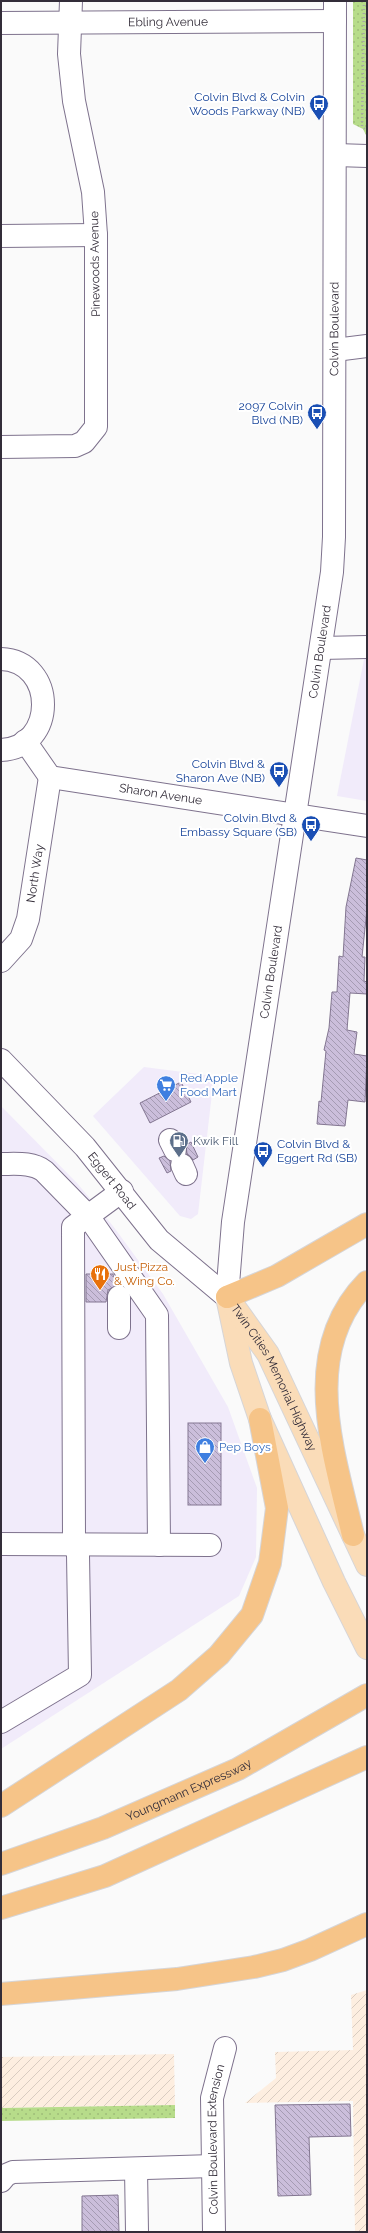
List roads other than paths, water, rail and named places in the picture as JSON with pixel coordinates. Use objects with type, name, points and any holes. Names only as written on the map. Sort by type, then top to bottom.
[{"type":"highway","points":[[227,1297],[277,1276],[367,1224]]},
{"type":"highway","points":[[353,1535],[330,1434],[326,1372],[336,1331],[345,1311],[367,1282]]},
{"type":"highway","points":[[1,1806],[179,1690],[219,1655],[252,1615],[270,1563],[278,1508],[260,1419]]},
{"type":"highway","name":"Youngmann Expressway","points":[[1,1864],[103,1828],[238,1769],[367,1696]]},
{"type":"highway","points":[[1,1908],[105,1876],[367,1757]]},
{"type":"highway","points":[[1,1994],[177,1979],[254,1967],[283,1960],[310,1950],[367,1924]]},
{"type":"main road","name":"Twin Cities Memorial Highway","points":[[227,1297],[241,1363],[260,1419],[334,1582],[367,1648]]},
{"type":"main road","name":"Twin Cities Memorial Highway","points":[[227,1297],[268,1354],[367,1565]]},
{"type":"street","name":"Pinewoods Avenue","points":[[1,447],[75,446],[84,442],[96,427],[96,235],[93,192],[74,101],[69,54],[71,1]]},
{"type":"street","name":"Ebling Avenue","points":[[1,24],[70,23],[335,11]]},
{"type":"street","name":"Colvin Boulevard","points":[[227,1297],[234,1222],[332,572],[334,537],[335,350],[335,11]]},
{"type":"street","points":[[336,155],[367,156]]},
{"type":"street","points":[[1,236],[96,235]]},
{"type":"street","points":[[335,350],[367,346]]},
{"type":"street","points":[[321,648],[367,647]]},
{"type":"street","points":[[1,659],[18,663],[27,669],[41,689],[43,712],[40,723],[25,742],[15,747],[1,750]]},
{"type":"street","points":[[25,742],[50,777]]},
{"type":"street","name":"Sharon Avenue","points":[[50,777],[367,826]]},
{"type":"street","name":"North Way","points":[[1,961],[21,939],[28,919],[50,777]]},
{"type":"street","name":"Eggert Road","points":[[5,1070],[80,1142],[122,1191],[159,1240],[227,1297]]},
{"type":"street","points":[[1,1164],[37,1166],[88,1216],[157,1315],[159,1545]]},
{"type":"street","points":[[1,1722],[80,1674],[78,1555],[75,1544],[73,1227],[122,1191]]},
{"type":"street","points":[[119,1261],[119,1328]]},
{"type":"street","points":[[1,1544],[210,1545]]},
{"type":"street","name":"Colvin Boulevard Extension","points":[[214,2232],[212,2098],[225,2048]]},
{"type":"street","points":[[1,2181],[6,2175],[13,2172],[213,2166]]},
{"type":"street","points":[[136,2169],[137,2232]]},
{"type":"place","name":"Colvin Blvd & Colvin Woods Parkway (NB)","points":[[319,121]]},
{"type":"place","name":"2097 Colvin Blvd (NB)","points":[[317,430]]},
{"type":"place","name":"Colvin Blvd & Sharon Ave (NB)","points":[[279,788]]},
{"type":"place","name":"Colvin Blvd & Embassy Square (SB)","points":[[311,842]]},
{"type":"place","name":"Red Apple Food Mart","points":[[166,1102]]},
{"type":"place","name":"Kwik Fill","points":[[179,1158]]},
{"type":"place","name":"Colvin Blvd & Eggert Rd (SB)","points":[[263,1168]]},
{"type":"place","name":"Just Pizza & Wing Co.","points":[[100,1291]]},
{"type":"place","name":"Pep Boys","points":[[205,1464]]}]
